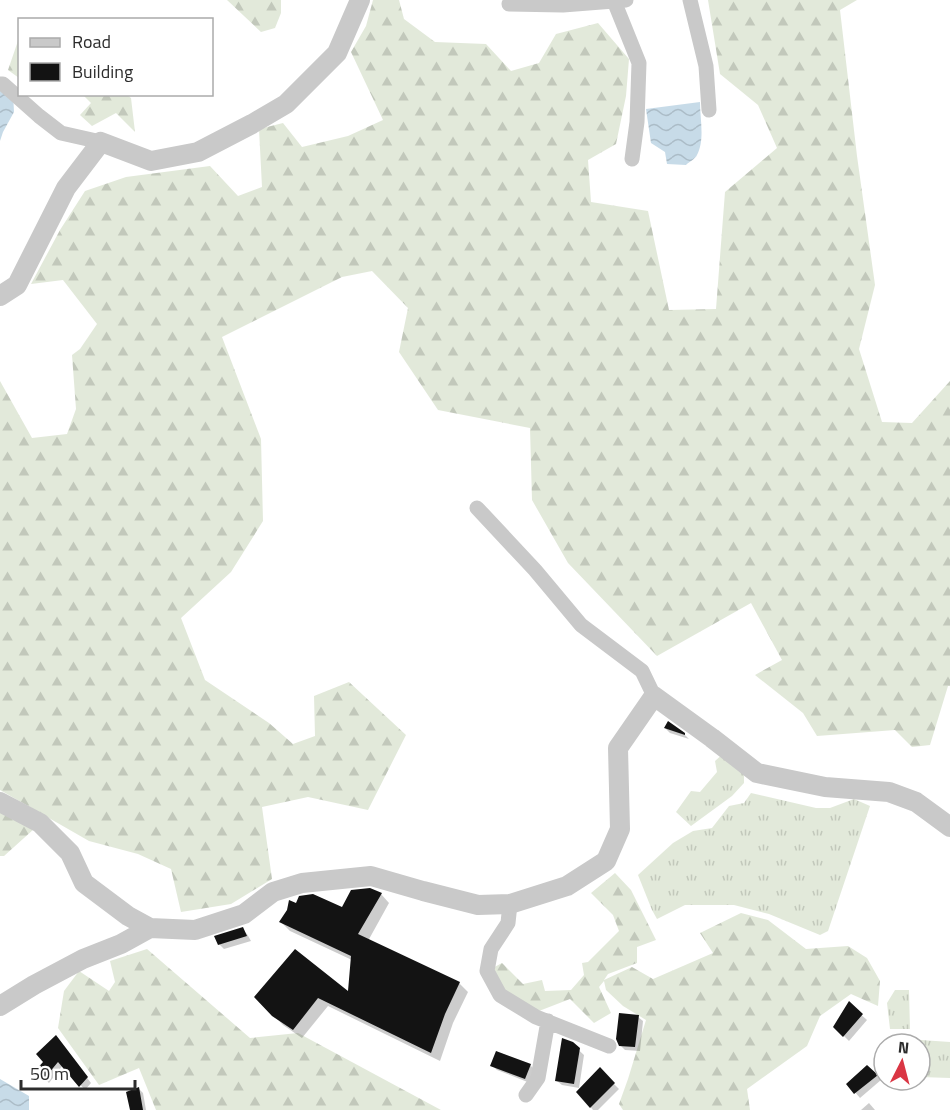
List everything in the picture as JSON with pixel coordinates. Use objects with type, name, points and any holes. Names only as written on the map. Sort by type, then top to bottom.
[{"type":"street","points":[[0,84],[3,84],[61,133],[101,142],[151,161],[198,152],[286,104],[337,53],[360,0]]},
{"type":"street","points":[[690,0],[706,66],[709,110]]},
{"type":"street","points":[[509,4],[563,5],[620,1],[639,63],[637,122],[632,159]]},
{"type":"street","points":[[0,296],[17,285],[66,188],[101,142]]},
{"type":"street","points":[[477,508],[535,570],[581,625],[642,671],[654,696],[757,773],[825,787],[889,792],[916,802],[950,827]]},
{"type":"street","points":[[0,802],[40,823],[70,854],[84,883],[150,928],[195,930],[244,914],[273,892],[292,886],[371,876],[478,905],[510,904],[567,886],[606,861],[620,829],[618,748],[654,696]]},
{"type":"street","points":[[510,904],[508,922],[491,949],[487,971],[500,995],[536,1017],[609,1046]]},
{"type":"street","points":[[0,1006],[34,984],[83,959],[121,944],[150,928]]},
{"type":"street","points":[[526,1095],[538,1078],[548,1021]]},
{"type":"green space","points":[[227,0],[281,0],[281,13],[275,28],[261,32]]},
{"type":"green space","points":[[373,0],[399,0],[404,19],[435,42],[486,44],[511,71],[539,63],[556,34],[598,23],[629,59],[626,96],[616,144],[588,160],[591,202],[648,211],[669,310],[716,309],[725,192],[777,148],[758,105],[720,74],[708,0],[857,0],[840,10],[875,285],[859,349],[882,422],[912,423],[950,381],[950,686],[948,686],[930,745],[912,747],[895,730],[817,736],[803,713],[755,675],[782,660],[751,603],[657,656],[568,563],[532,500],[530,428],[438,410],[399,352],[408,308],[372,271],[342,277],[222,337],[261,439],[263,521],[231,572],[181,618],[205,680],[269,723],[293,744],[315,736],[314,696],[349,682],[406,735],[368,810],[308,797],[262,807],[272,879],[231,904],[181,912],[171,869],[138,854],[89,841],[0,790],[0,381],[32,438],[67,434],[76,409],[72,355],[80,349],[97,324],[63,280],[31,284],[60,230],[85,191],[126,177],[210,166],[238,196],[262,187],[259,129],[283,123],[302,147],[348,136],[383,120],[351,52],[366,26]]},
{"type":"green space","points":[[18,41],[18,77],[8,70]]},
{"type":"green space","points":[[84,96],[128,96],[131,98],[135,132],[116,113],[92,126],[80,115],[91,103]]},
{"type":"green space","points":[[725,752],[744,771],[744,783],[732,796],[691,826],[676,812],[691,791],[700,792],[717,772],[715,761]]},
{"type":"green space","points":[[751,793],[816,808],[830,808],[854,799],[870,806],[828,931],[820,935],[769,914],[734,905],[685,905],[657,919],[638,875],[673,843],[693,831],[712,828],[729,806],[744,803]]},
{"type":"green space","points":[[0,812],[34,829],[4,856],[0,856]]},
{"type":"green space","points":[[615,873],[631,890],[656,940],[637,947],[637,963],[608,974],[604,980],[632,967],[653,979],[713,953],[700,933],[741,913],[768,920],[806,949],[848,946],[867,958],[880,981],[878,1006],[851,994],[820,1016],[807,1046],[747,1089],[750,1110],[623,1110],[619,1104],[646,1020],[623,1006],[606,990],[604,981],[599,987],[611,1013],[594,1023],[570,999],[539,1011],[500,995],[487,971],[502,963],[523,984],[542,980],[545,991],[571,990],[584,975],[582,963],[588,962],[619,931],[613,915],[591,893]]},
{"type":"green space","points":[[147,949],[250,1038],[298,1033],[441,1110],[156,1110],[139,1068],[99,1085],[58,1028],[64,991],[79,971],[109,991],[115,982],[110,961]]},
{"type":"green space","points":[[895,990],[909,990],[910,1029],[890,1029],[887,1003]]},
{"type":"green space","points":[[932,1041],[950,1042],[950,1078],[932,1077]]},
{"type":"water","points":[[0,89],[13,93],[14,112],[0,141]]},
{"type":"water","points":[[700,102],[701,136],[697,155],[686,165],[667,164],[665,152],[651,143],[646,109]]},
{"type":"water","points":[[0,1079],[29,1096],[29,1110],[0,1110]]},
{"type":"building","points":[[668,721],[685,733],[685,735],[664,728]]},
{"type":"building","points":[[370,888],[382,893],[358,934],[460,982],[431,1053],[318,998],[293,1030],[272,1016],[254,997],[295,949],[348,991],[351,956],[279,922],[287,910],[289,900],[296,903],[299,896],[313,894],[342,907],[351,890]]},
{"type":"building","points":[[243,927],[247,936],[218,945],[214,936]]},
{"type":"building","points":[[849,1001],[863,1014],[843,1037],[833,1027]]},
{"type":"building","points":[[619,1013],[639,1015],[635,1047],[619,1046],[616,1039]]},
{"type":"building","points":[[56,1035],[88,1077],[79,1087],[58,1062],[43,1080],[35,1071],[43,1062],[36,1054]]},
{"type":"building","points":[[562,1038],[573,1042],[580,1048],[574,1084],[555,1081]]},
{"type":"building","points":[[496,1051],[531,1064],[525,1079],[490,1066]]},
{"type":"building","points":[[867,1065],[872,1070],[872,1080],[854,1094],[846,1084]]},
{"type":"building","points":[[600,1067],[615,1083],[590,1108],[576,1092]]},
{"type":"building","points":[[139,1087],[143,1110],[130,1110],[126,1092]]}]
